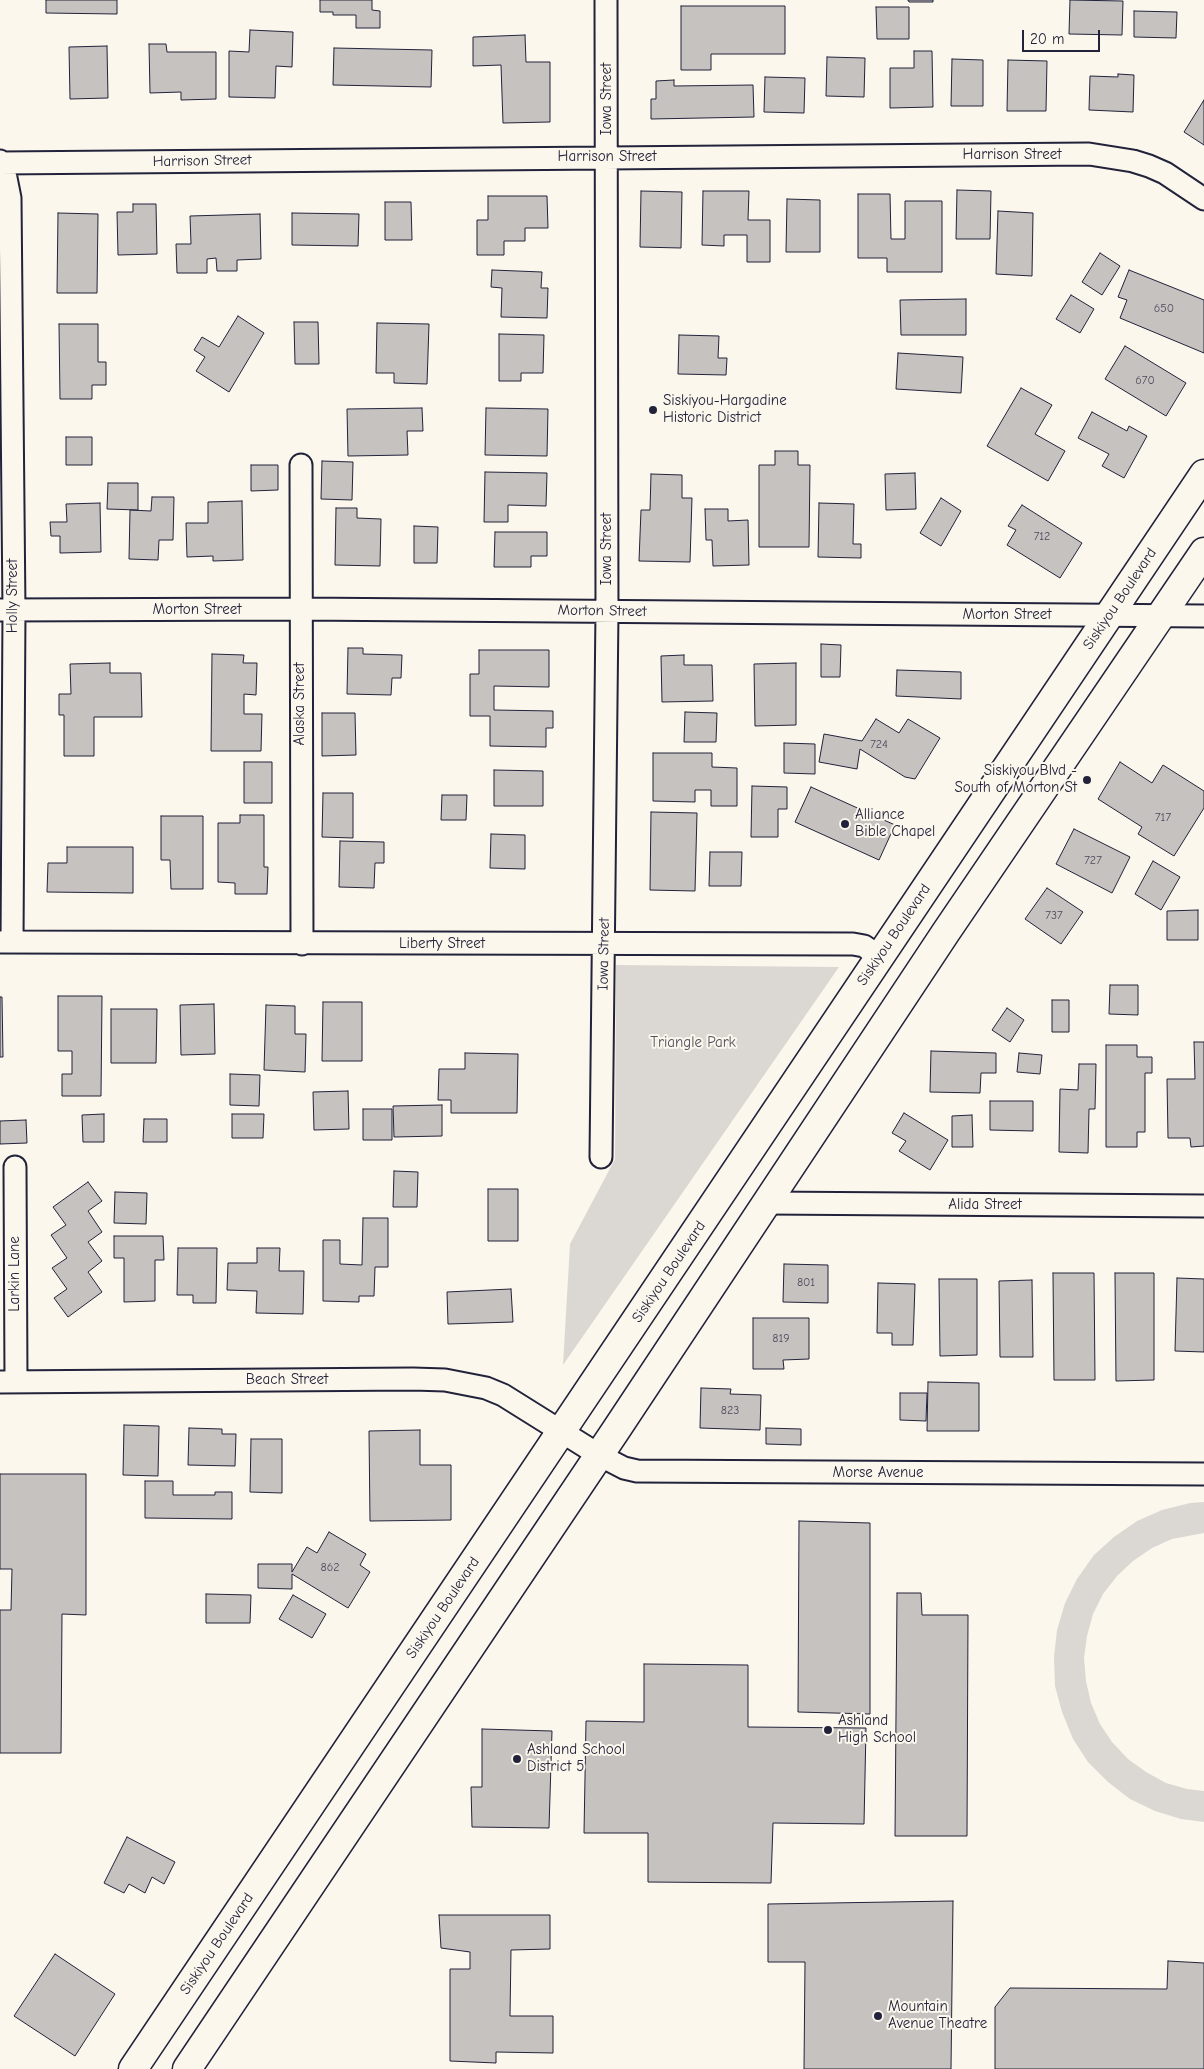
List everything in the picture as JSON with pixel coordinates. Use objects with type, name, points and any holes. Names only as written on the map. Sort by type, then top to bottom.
[{"type":"main road","name":"Siskiyou Boulevard","points":[[133,2069],[1204,474]]},
{"type":"main road","points":[[187,2069],[599,1455],[946,932],[1204,552]]},
{"type":"street","name":"Iowa Street","points":[[601,1157],[607,611],[606,0]]},
{"type":"street","name":"Harrison Street","points":[[0,162],[1089,154],[1132,161],[1149,166],[1165,173],[1204,199]]},
{"type":"street","name":"Holly Street","points":[[0,162],[10,198],[6,942]]},
{"type":"street","name":"Alaska Street","points":[[301,465],[302,944]]},
{"type":"street","name":"Morton Street","points":[[7,610],[300,609],[1204,616]]},
{"type":"street","name":"Liberty Street","points":[[6,942],[853,944],[864,946],[880,957]]},
{"type":"street","name":"Larkin Lane","points":[[8,1382],[15,1166]]},
{"type":"street","name":"Alida Street","points":[[765,1203],[1204,1206]]},
{"type":"street","name":"Beach Street","points":[[8,1382],[445,1380],[486,1388],[503,1395],[562,1432]]},
{"type":"street","name":"Morse Avenue","points":[[562,1432],[624,1468],[638,1471],[1204,1474]]},
{"type":"green space","name":"Triangle Park","points":[[616,965],[839,967],[563,1365],[570,1244],[615,1159]]},
{"type":"green space","points":[[1204,1502],[1204,1533],[1172,1539],[1152,1548],[1133,1561],[1117,1576],[1103,1594],[1093,1614],[1084,1658],[1086,1681],[1091,1703],[1100,1724],[1112,1742],[1128,1759],[1166,1783],[1187,1789],[1204,1791],[1204,1822],[1181,1819],[1155,1811],[1130,1799],[1108,1782],[1088,1762],[1073,1739],[1062,1712],[1055,1686],[1054,1657],[1057,1630],[1065,1603],[1077,1579],[1094,1555],[1114,1537],[1137,1521],[1162,1510],[1190,1503]]},
{"type":"building","points":[[46,0],[117,0],[117,14],[46,13]]},
{"type":"building","points":[[320,0],[372,0],[372,10],[380,11],[380,28],[356,28],[356,15],[333,15],[333,12],[320,12]]},
{"type":"building","points":[[908,0],[933,0],[933,2],[909,2]]},
{"type":"building","points":[[1070,0],[1123,1],[1122,35],[1069,34]]},
{"type":"building","points":[[681,6],[785,6],[785,54],[711,54],[711,70],[681,70]]},
{"type":"building","points":[[876,7],[909,7],[909,39],[877,39]]},
{"type":"building","points":[[1134,11],[1177,12],[1176,38],[1134,37]]},
{"type":"building","points":[[250,30],[293,32],[292,67],[276,66],[275,98],[229,97],[229,51],[249,52]]},
{"type":"building","points":[[525,35],[526,62],[550,62],[550,122],[503,123],[501,65],[473,66],[473,37]]},
{"type":"building","points":[[149,44],[166,44],[167,52],[216,52],[216,99],[181,100],[181,92],[150,93]]},
{"type":"building","points":[[107,46],[108,98],[70,99],[69,47]]},
{"type":"building","points":[[334,48],[432,50],[431,87],[333,85]]},
{"type":"building","points":[[914,51],[932,51],[933,107],[890,108],[890,68],[914,68]]},
{"type":"building","points":[[827,57],[865,58],[864,97],[826,96]]},
{"type":"building","points":[[952,59],[983,60],[983,106],[951,106]]},
{"type":"building","points":[[1008,60],[1047,61],[1046,111],[1007,111]]},
{"type":"building","points":[[1118,74],[1134,75],[1133,112],[1089,110],[1090,76],[1118,77]]},
{"type":"building","points":[[765,77],[805,78],[804,113],[764,112]]},
{"type":"building","points":[[674,80],[674,86],[753,85],[754,117],[651,119],[651,99],[656,99],[656,81]]},
{"type":"building","points":[[1204,100],[1204,145],[1184,132]]},
{"type":"building","points":[[957,190],[991,191],[990,239],[956,239]]},
{"type":"building","points":[[641,191],[682,192],[681,248],[640,247]]},
{"type":"building","points":[[703,191],[749,191],[748,220],[770,220],[770,262],[747,262],[747,235],[724,235],[724,246],[702,245]]},
{"type":"building","points":[[858,194],[890,194],[891,239],[905,239],[905,201],[942,201],[942,272],[887,272],[887,258],[858,258]]},
{"type":"building","points":[[488,196],[547,196],[548,228],[525,228],[525,241],[504,241],[504,255],[477,255],[477,220],[488,220]]},
{"type":"building","points":[[787,199],[820,200],[820,252],[786,252]]},
{"type":"building","points":[[385,202],[411,202],[412,240],[385,240]]},
{"type":"building","points":[[133,204],[156,204],[157,254],[118,255],[117,212],[133,212]]},
{"type":"building","points":[[998,211],[1033,213],[1032,276],[996,274]]},
{"type":"building","points":[[58,213],[98,214],[97,293],[57,293]]},
{"type":"building","points":[[292,213],[359,214],[358,246],[292,245]]},
{"type":"building","points":[[260,214],[261,259],[237,260],[237,271],[217,271],[216,258],[207,259],[207,273],[177,273],[176,244],[191,244],[190,216]]},
{"type":"building","points":[[1100,253],[1120,266],[1102,295],[1082,282]]},
{"type":"building","points":[[492,270],[542,272],[541,288],[548,288],[547,318],[501,317],[502,288],[491,287]]},
{"type":"building","points":[[1129,270],[1204,300],[1204,353],[1120,318],[1127,300],[1118,297]]},
{"type":"building","points":[[1071,295],[1094,309],[1080,333],[1056,319]]},
{"type":"building","points":[[966,299],[966,335],[901,335],[900,300]]},
{"type":"building","points":[[238,316],[264,333],[229,392],[196,371],[205,357],[194,350],[202,337],[219,347]]},
{"type":"building","points":[[294,322],[318,322],[319,364],[295,364]]},
{"type":"building","points":[[377,323],[429,324],[427,384],[394,383],[394,373],[376,373]]},
{"type":"building","points":[[59,324],[98,324],[98,362],[106,362],[106,385],[92,385],[92,399],[60,399]]},
{"type":"building","points":[[499,334],[544,335],[543,373],[521,373],[521,381],[499,381]]},
{"type":"building","points":[[679,335],[719,336],[718,358],[727,358],[726,375],[678,374]]},
{"type":"building","points":[[1125,346],[1186,383],[1166,416],[1105,379]]},
{"type":"building","points":[[898,353],[963,357],[961,393],[896,389]]},
{"type":"building","points":[[1021,388],[1052,405],[1035,434],[1065,451],[1048,481],[987,446]]},
{"type":"building","points":[[422,408],[423,431],[407,431],[408,455],[348,456],[347,409]]},
{"type":"building","points":[[486,408],[548,409],[547,456],[485,455]]},
{"type":"building","points":[[1092,412],[1127,431],[1129,426],[1147,436],[1124,478],[1102,466],[1109,454],[1078,438]]},
{"type":"building","points":[[66,437],[92,437],[92,465],[66,465]]},
{"type":"building","points":[[775,451],[798,451],[798,465],[810,465],[809,547],[759,547],[759,465],[775,465]]},
{"type":"building","points":[[322,461],[353,462],[352,500],[321,499]]},
{"type":"building","points":[[251,465],[278,465],[278,490],[251,491]]},
{"type":"building","points":[[485,472],[547,473],[546,506],[508,505],[508,522],[484,522]]},
{"type":"building","points":[[915,473],[916,509],[886,510],[885,474]]},
{"type":"building","points":[[651,474],[682,475],[682,498],[692,498],[690,562],[639,561],[641,510],[650,510]]},
{"type":"building","points":[[108,483],[138,483],[138,510],[107,509]]},
{"type":"building","points":[[152,497],[174,497],[173,540],[159,540],[158,560],[129,559],[130,510],[151,511]]},
{"type":"building","points":[[941,498],[961,511],[941,546],[920,533]]},
{"type":"building","points":[[242,501],[243,560],[213,561],[213,556],[187,557],[186,523],[208,523],[208,502]]},
{"type":"building","points":[[100,503],[101,552],[60,553],[60,536],[51,536],[50,522],[67,522],[66,504]]},
{"type":"building","points":[[819,503],[854,504],[853,544],[861,544],[861,558],[818,557]]},
{"type":"building","points":[[1022,505],[1082,543],[1060,578],[1007,545],[1016,530],[1008,526]]},
{"type":"building","points":[[336,508],[357,508],[357,518],[381,519],[380,566],[335,565]]},
{"type":"building","points":[[705,509],[728,509],[728,521],[748,520],[749,565],[713,566],[712,540],[706,540]]},
{"type":"building","points":[[414,526],[438,527],[437,563],[414,563]]},
{"type":"building","points":[[495,532],[547,532],[547,556],[531,556],[531,567],[494,567]]},
{"type":"building","points":[[821,644],[841,645],[840,677],[821,677]]},
{"type":"building","points":[[348,648],[363,648],[363,654],[402,655],[401,678],[392,678],[391,695],[347,694]]},
{"type":"building","points":[[479,650],[549,650],[549,687],[494,686],[494,710],[553,711],[553,728],[546,728],[546,747],[490,746],[490,716],[470,716],[470,674],[479,674]]},
{"type":"building","points":[[212,654],[244,655],[243,663],[257,663],[256,695],[244,694],[244,714],[262,714],[261,751],[211,751]]},
{"type":"building","points":[[684,655],[684,665],[712,665],[713,701],[662,702],[661,656]]},
{"type":"building","points":[[110,663],[110,673],[141,673],[142,717],[94,717],[94,756],[64,756],[64,715],[59,715],[59,694],[71,694],[70,664]]},
{"type":"building","points":[[796,663],[796,725],[755,726],[754,664]]},
{"type":"building","points":[[897,670],[961,672],[961,699],[896,696]]},
{"type":"building","points":[[685,712],[717,713],[716,742],[684,742]]},
{"type":"building","points":[[322,713],[355,713],[356,755],[322,756]]},
{"type":"building","points":[[876,719],[899,733],[908,719],[940,738],[915,779],[905,777],[860,749],[857,769],[819,762],[824,734],[862,741]]},
{"type":"building","points":[[784,743],[815,744],[815,774],[784,773]]},
{"type":"building","points":[[653,753],[712,753],[712,767],[737,768],[737,806],[711,806],[711,790],[695,790],[695,802],[653,801]]},
{"type":"building","points":[[244,762],[272,762],[272,803],[244,803]]},
{"type":"building","points":[[1120,762],[1152,783],[1163,765],[1204,791],[1204,808],[1174,856],[1138,834],[1142,827],[1098,799]]},
{"type":"building","points":[[494,770],[543,771],[543,806],[494,806]]},
{"type":"building","points":[[752,786],[787,787],[787,809],[778,809],[778,837],[751,837]]},
{"type":"building","name":"Alliance Bible Chapel","points":[[811,787],[895,825],[879,860],[795,822]]},
{"type":"building","points":[[323,793],[353,793],[353,838],[322,837]]},
{"type":"building","points":[[442,795],[467,795],[466,820],[441,820]]},
{"type":"building","points":[[651,812],[697,813],[695,891],[650,890]]},
{"type":"building","points":[[240,815],[264,815],[264,867],[268,867],[267,894],[235,894],[235,883],[218,882],[218,823],[240,823]]},
{"type":"building","points":[[161,816],[203,816],[203,889],[171,889],[170,860],[161,860]]},
{"type":"building","points":[[1074,829],[1130,857],[1112,893],[1056,864]]},
{"type":"building","points":[[491,834],[525,835],[525,869],[490,868]]},
{"type":"building","points":[[340,841],[384,842],[384,863],[375,863],[374,888],[339,887]]},
{"type":"building","points":[[67,847],[133,847],[133,893],[47,892],[48,863],[67,863]]},
{"type":"building","points":[[710,852],[742,852],[741,886],[709,886]]},
{"type":"building","points":[[1153,861],[1180,877],[1161,910],[1135,894]]},
{"type":"building","points":[[1047,888],[1083,912],[1061,944],[1025,919]]},
{"type":"building","points":[[1198,910],[1198,940],[1167,940],[1167,911]]},
{"type":"building","points":[[1110,985],[1138,985],[1138,1015],[1109,1014]]},
{"type":"building","points":[[58,996],[102,996],[101,1096],[62,1096],[62,1074],[72,1074],[72,1051],[58,1051]]},
{"type":"building","points":[[0,997],[2,997],[3,1057],[0,1057]]},
{"type":"building","points":[[1052,1000],[1069,1000],[1069,1032],[1052,1032]]},
{"type":"building","points":[[323,1002],[362,1002],[362,1061],[322,1061]]},
{"type":"building","points":[[214,1004],[215,1054],[181,1055],[180,1005]]},
{"type":"building","points":[[266,1005],[295,1006],[295,1034],[306,1034],[305,1072],[264,1070]]},
{"type":"building","points":[[1007,1008],[1024,1020],[1010,1042],[992,1030]]},
{"type":"building","points":[[111,1009],[157,1009],[156,1063],[111,1063]]},
{"type":"building","points":[[1194,1042],[1204,1042],[1204,1146],[1191,1147],[1190,1138],[1168,1138],[1167,1079],[1195,1079]]},
{"type":"building","points":[[1106,1045],[1137,1045],[1137,1057],[1152,1057],[1152,1073],[1145,1073],[1145,1132],[1137,1132],[1137,1147],[1106,1147]]},
{"type":"building","points":[[931,1051],[996,1053],[996,1073],[981,1073],[980,1093],[930,1092]]},
{"type":"building","points":[[465,1053],[518,1054],[517,1113],[451,1113],[451,1100],[438,1100],[439,1069],[465,1069]]},
{"type":"building","points":[[1019,1053],[1042,1055],[1040,1074],[1017,1072]]},
{"type":"building","points":[[1079,1064],[1096,1064],[1095,1109],[1089,1109],[1088,1153],[1059,1152],[1060,1089],[1078,1090]]},
{"type":"building","points":[[230,1074],[260,1075],[259,1106],[230,1105]]},
{"type":"building","points":[[348,1091],[349,1129],[314,1130],[313,1092]]},
{"type":"building","points":[[990,1101],[1033,1101],[1033,1131],[990,1130]]},
{"type":"building","points":[[442,1105],[442,1136],[394,1137],[393,1106]]},
{"type":"building","points":[[363,1109],[392,1109],[392,1140],[363,1140]]},
{"type":"building","points":[[904,1113],[948,1140],[930,1170],[899,1151],[906,1141],[892,1133]]},
{"type":"building","points":[[104,1114],[104,1142],[83,1142],[82,1115]]},
{"type":"building","points":[[232,1114],[264,1114],[263,1138],[232,1138]]},
{"type":"building","points":[[972,1115],[973,1147],[952,1147],[952,1116]]},
{"type":"building","points":[[144,1119],[167,1119],[167,1142],[143,1142]]},
{"type":"building","points":[[26,1120],[27,1143],[0,1144],[0,1121]]},
{"type":"building","points":[[394,1171],[418,1172],[417,1207],[393,1207]]},
{"type":"building","points":[[88,1182],[102,1201],[88,1211],[102,1232],[88,1242],[102,1261],[88,1272],[102,1292],[68,1317],[54,1298],[67,1289],[52,1268],[67,1258],[51,1235],[66,1225],[53,1207]]},
{"type":"building","points":[[488,1189],[518,1189],[518,1241],[488,1241]]},
{"type":"building","points":[[115,1192],[147,1193],[146,1224],[114,1223]]},
{"type":"building","points":[[363,1218],[388,1218],[388,1267],[375,1267],[374,1296],[359,1296],[359,1302],[323,1301],[323,1240],[340,1240],[340,1264],[362,1265]]},
{"type":"building","points":[[114,1236],[163,1236],[164,1260],[155,1260],[155,1301],[124,1302],[124,1258],[114,1258]]},
{"type":"building","points":[[178,1248],[217,1248],[216,1303],[193,1303],[193,1295],[177,1295]]},
{"type":"building","points":[[257,1248],[280,1248],[279,1271],[304,1271],[303,1314],[256,1313],[257,1291],[227,1290],[228,1263],[257,1263]]},
{"type":"building","points":[[784,1264],[828,1265],[828,1303],[783,1302]]},
{"type":"building","points":[[1053,1273],[1094,1273],[1095,1380],[1054,1380]]},
{"type":"building","points":[[1115,1273],[1154,1273],[1154,1380],[1116,1381]]},
{"type":"building","points":[[1177,1278],[1204,1279],[1204,1352],[1175,1351]]},
{"type":"building","points":[[939,1279],[977,1279],[977,1355],[940,1356]]},
{"type":"building","points":[[1032,1280],[1033,1357],[1000,1357],[999,1281]]},
{"type":"building","points":[[878,1283],[915,1284],[913,1345],[892,1345],[892,1333],[877,1333]]},
{"type":"building","points":[[511,1289],[513,1322],[448,1324],[447,1292]]},
{"type":"building","points":[[753,1318],[809,1318],[809,1359],[783,1360],[784,1369],[753,1369]]},
{"type":"building","points":[[928,1382],[979,1383],[979,1431],[927,1431]]},
{"type":"building","points":[[701,1388],[731,1389],[730,1394],[761,1395],[760,1430],[700,1428]]},
{"type":"building","points":[[900,1393],[927,1393],[926,1421],[900,1420]]},
{"type":"building","points":[[124,1425],[159,1426],[158,1476],[123,1475]]},
{"type":"building","points":[[189,1428],[222,1429],[222,1434],[236,1434],[235,1466],[188,1465]]},
{"type":"building","points":[[766,1428],[801,1429],[801,1445],[766,1444]]},
{"type":"building","points":[[420,1430],[420,1465],[451,1465],[451,1520],[370,1521],[369,1431]]},
{"type":"building","points":[[251,1439],[282,1439],[282,1493],[250,1492]]},
{"type":"building","points":[[0,1474],[86,1474],[86,1615],[62,1614],[61,1753],[0,1753],[0,1610],[11,1610],[12,1569],[0,1569]]},
{"type":"building","points":[[145,1481],[173,1481],[173,1495],[215,1495],[215,1492],[232,1492],[232,1519],[145,1518]]},
{"type":"building","points":[[799,1521],[870,1523],[870,1714],[798,1712]]},
{"type":"building","points":[[329,1532],[366,1554],[360,1565],[370,1572],[348,1608],[292,1574],[292,1589],[258,1588],[258,1564],[292,1564],[292,1572],[307,1547],[317,1553]]},
{"type":"building","points":[[897,1593],[921,1593],[922,1615],[968,1615],[967,1836],[895,1836]]},
{"type":"building","points":[[206,1594],[251,1595],[250,1623],[206,1623]]},
{"type":"building","points":[[293,1595],[326,1614],[312,1638],[279,1619]]},
{"type":"building","points":[[644,1664],[748,1665],[748,1727],[866,1728],[864,1824],[773,1823],[771,1883],[648,1882],[648,1833],[584,1833],[586,1721],[644,1722]]},
{"type":"building","name":"Ashland School District 5","points":[[482,1729],[552,1731],[549,1828],[472,1827],[471,1787],[482,1787]]},
{"type":"building","points":[[127,1837],[175,1862],[164,1884],[152,1877],[145,1893],[129,1884],[124,1893],[104,1883]]},
{"type":"building","name":"Mountain Avenue Theatre","points":[[953,1901],[951,2069],[804,2069],[805,1962],[768,1962],[768,1904]]},
{"type":"building","points":[[439,1915],[550,1915],[550,1949],[511,1950],[510,2016],[553,2016],[553,2053],[496,2052],[496,2063],[450,2061],[450,1969],[470,1969],[470,1952],[441,1948]]},
{"type":"building","points":[[55,1954],[115,1994],[75,2056],[14,2016]]},
{"type":"building","points":[[1168,1961],[1204,1963],[1204,2069],[995,2069],[995,2007],[1010,1988],[1167,1989]]},
{"type":"place","name":"Siskiyou-Hargadine Historic District","points":[[653,410]]},
{"type":"place","name":"Siskiyou Blvd - South of Morton St","points":[[1087,780]]},
{"type":"place","name":"Alliance Bible Chapel","points":[[845,824]]},
{"type":"place","name":"Ashland High School","points":[[828,1730]]},
{"type":"place","name":"Ashland School District 5","points":[[517,1759]]},
{"type":"place","name":"Mountain Avenue Theatre","points":[[878,2016]]}]
